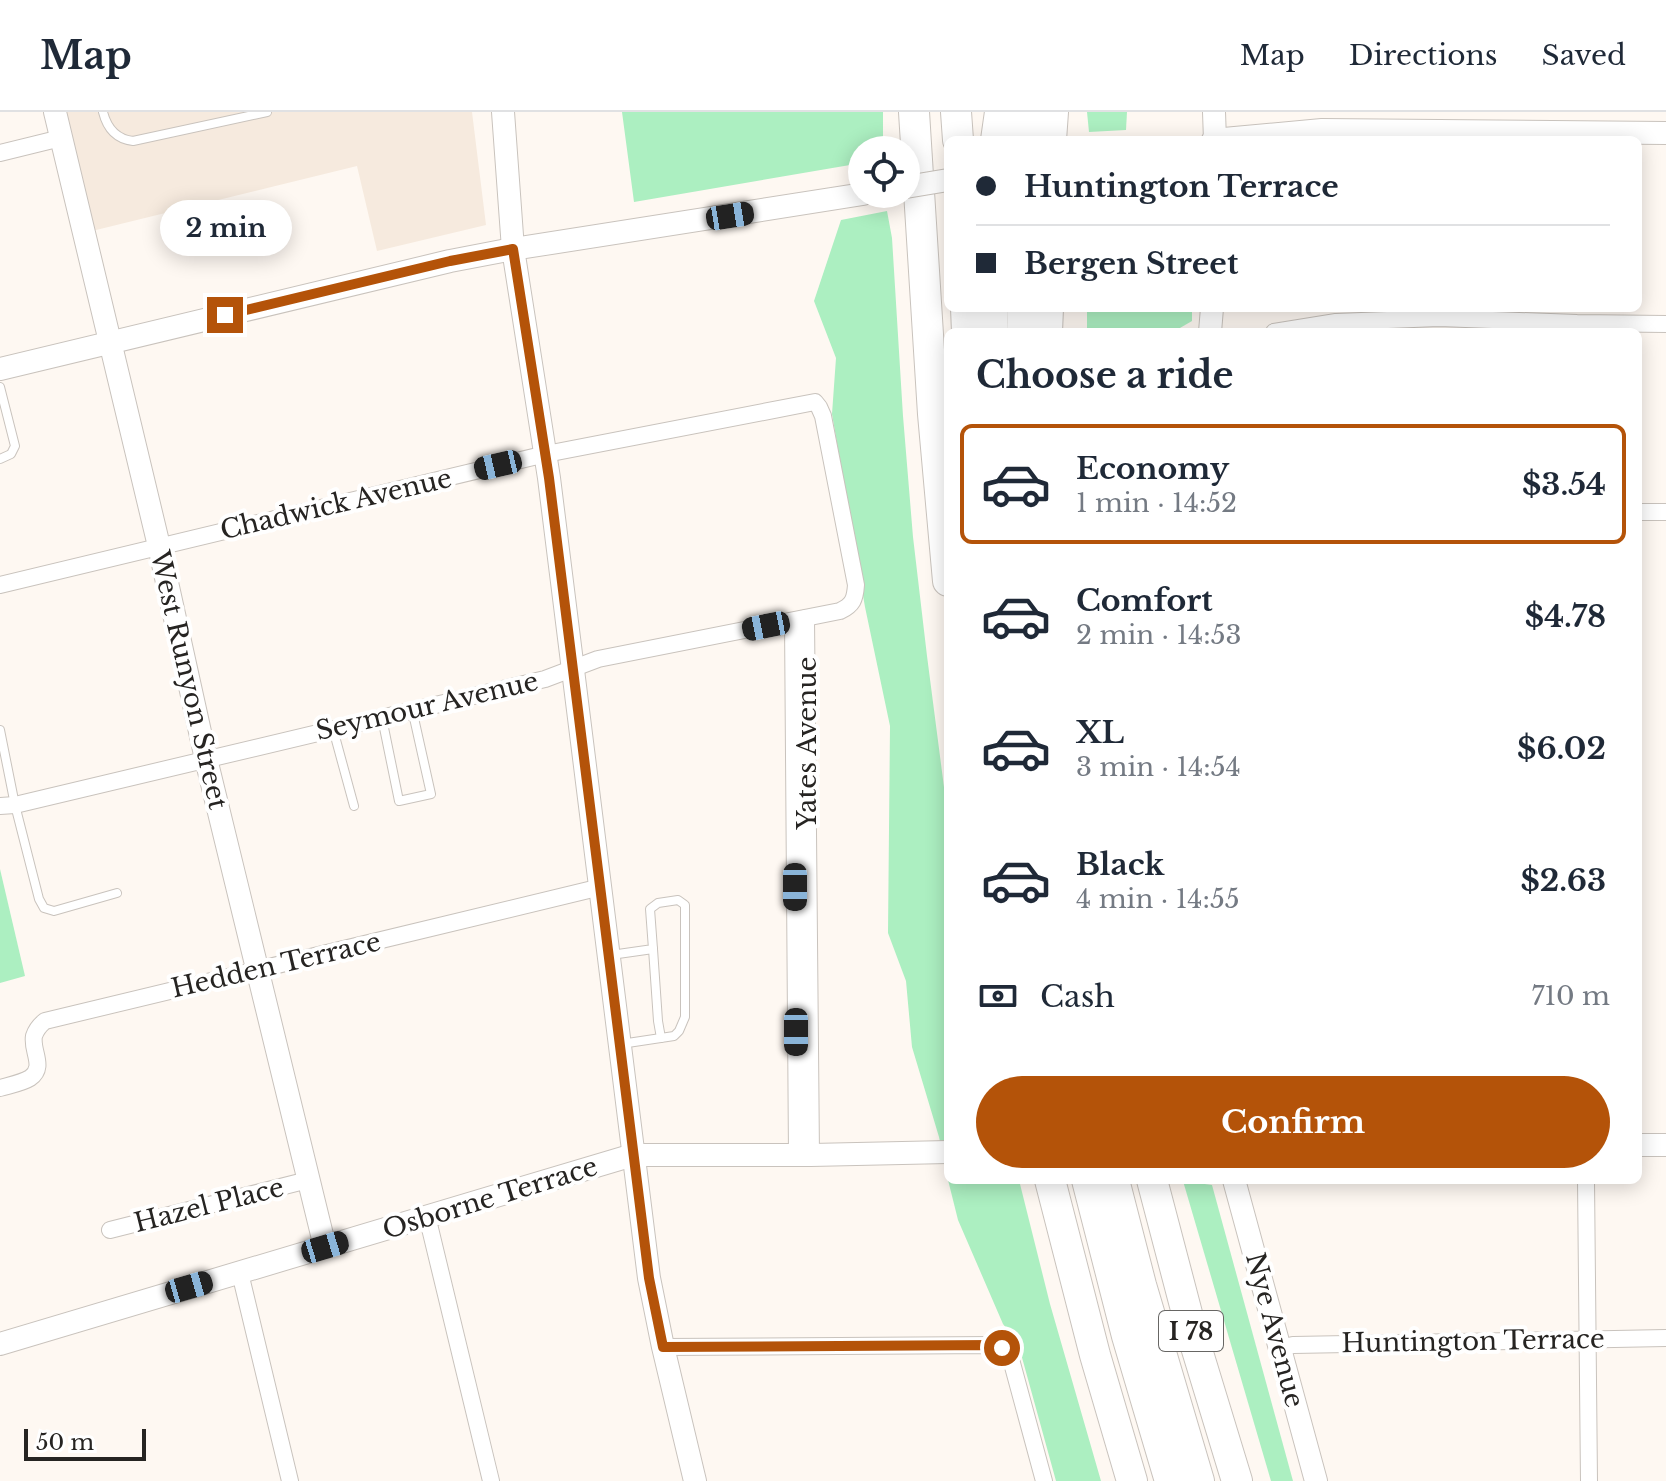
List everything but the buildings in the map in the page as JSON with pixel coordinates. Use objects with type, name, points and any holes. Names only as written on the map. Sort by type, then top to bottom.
[{"type":"highway","points":[[914,112],[944,536]]},
{"type":"highway","points":[[923,243],[924,112]]},
{"type":"highway","points":[[959,112],[960,136]]},
{"type":"highway","points":[[989,112],[989,136]]},
{"type":"highway","points":[[997,136],[1000,112]]},
{"type":"highway","points":[[1023,136],[1024,112]]},
{"type":"highway","points":[[1051,136],[1053,112]]},
{"type":"highway","points":[[1051,1184],[1091,1340],[1132,1481]]},
{"type":"highway","name":"I 78","points":[[1088,1184],[1127,1336],[1170,1481]]},
{"type":"highway","name":"I 78","points":[[1115,1184],[1153,1328],[1199,1481]]},
{"type":"highway","name":"I 78","points":[[1153,1184],[1194,1340],[1237,1481]]},
{"type":"street","name":"West Runyon Street","points":[[55,112],[159,546],[206,759],[325,1247]]},
{"type":"street","points":[[503,112],[513,249],[546,454],[649,1278],[695,1481]]},
{"type":"street","points":[[1214,112],[1214,136]]},
{"type":"street","points":[[1257,136],[1322,130],[1434,135],[1666,133]]},
{"type":"street","points":[[0,153],[61,138]]},
{"type":"street","points":[[920,185],[944,181]]},
{"type":"street","points":[[0,369],[450,261],[848,196]]},
{"type":"street","points":[[1299,328],[1439,313],[1577,323],[1666,324]]},
{"type":"street","name":"Chadwick Avenue","points":[[0,585],[546,454],[815,402],[823,416],[856,585],[852,604]]},
{"type":"street","points":[[1642,512],[1666,512]]},
{"type":"street","name":"Seymour Avenue","points":[[8,805],[545,679],[598,659],[800,620],[840,611],[852,604]]},
{"type":"street","name":"Yates Avenue","points":[[800,620],[804,1155]]},
{"type":"street","name":"Hedden Terrace","points":[[0,1088],[22,1082],[37,1072],[34,1035],[45,1021],[601,887]]},
{"type":"street","points":[[1642,1145],[1666,1145]]},
{"type":"street","name":"Osborne Terrace","points":[[0,1344],[633,1155],[944,1152]]},
{"type":"street","name":"Hazel Place","points":[[110,1230],[308,1180]]},
{"type":"street","name":"Nye Avenue","points":[[1235,1184],[1316,1481]]},
{"type":"street","points":[[1586,1184],[1589,1481]]},
{"type":"street","points":[[427,1216],[491,1481]]},
{"type":"street","points":[[240,1273],[290,1481]]},
{"type":"street","name":"Huntington Terrace","points":[[1281,1348],[1293,1345],[1666,1338]]},
{"type":"street","points":[[663,1347],[993,1345],[1002,1348],[1012,1363],[1044,1481]]},
{"type":"lane","points":[[104,115],[115,134],[133,141],[267,112]]},
{"type":"lane","points":[[0,387],[4,419],[15,446],[11,454],[0,459]]},
{"type":"lane","points":[[382,717],[399,801],[431,794],[412,709]]},
{"type":"lane","points":[[333,728],[354,806]]},
{"type":"lane","points":[[0,730],[8,805],[44,908],[54,911],[117,893]]},
{"type":"lane","points":[[620,1044],[661,1038],[674,1036],[685,1017],[685,905],[678,900],[658,903],[650,909],[661,1038]]},
{"type":"lane","points":[[610,955],[653,949]]},
{"type":"shaded area","points":[[65,112],[472,112],[486,225],[377,251],[357,166],[92,231]]},
{"type":"green space","points":[[622,112],[883,112],[883,136],[848,136],[848,165],[634,202]]},
{"type":"green space","points":[[1087,112],[1127,112],[1126,130],[1089,132]]},
{"type":"green space","points":[[887,211],[892,238],[913,537],[944,787],[944,1160],[912,1047],[906,981],[888,933],[890,726],[865,607],[832,414],[836,358],[814,301],[841,220]]},
{"type":"green space","points":[[1087,312],[1192,312],[1192,321],[1180,328],[1087,328]]},
{"type":"green space","points":[[0,869],[25,976],[0,983]]},
{"type":"green space","points":[[949,1184],[1020,1184],[1050,1304],[1101,1481],[1056,1481],[1018,1343],[1003,1324],[958,1220]]},
{"type":"green space","points":[[1184,1184],[1212,1185],[1293,1481],[1271,1481]]},
{"type":"route","points":[[225,315],[513,249],[549,478],[649,1278],[663,1347],[993,1345],[1002,1348]]}]
